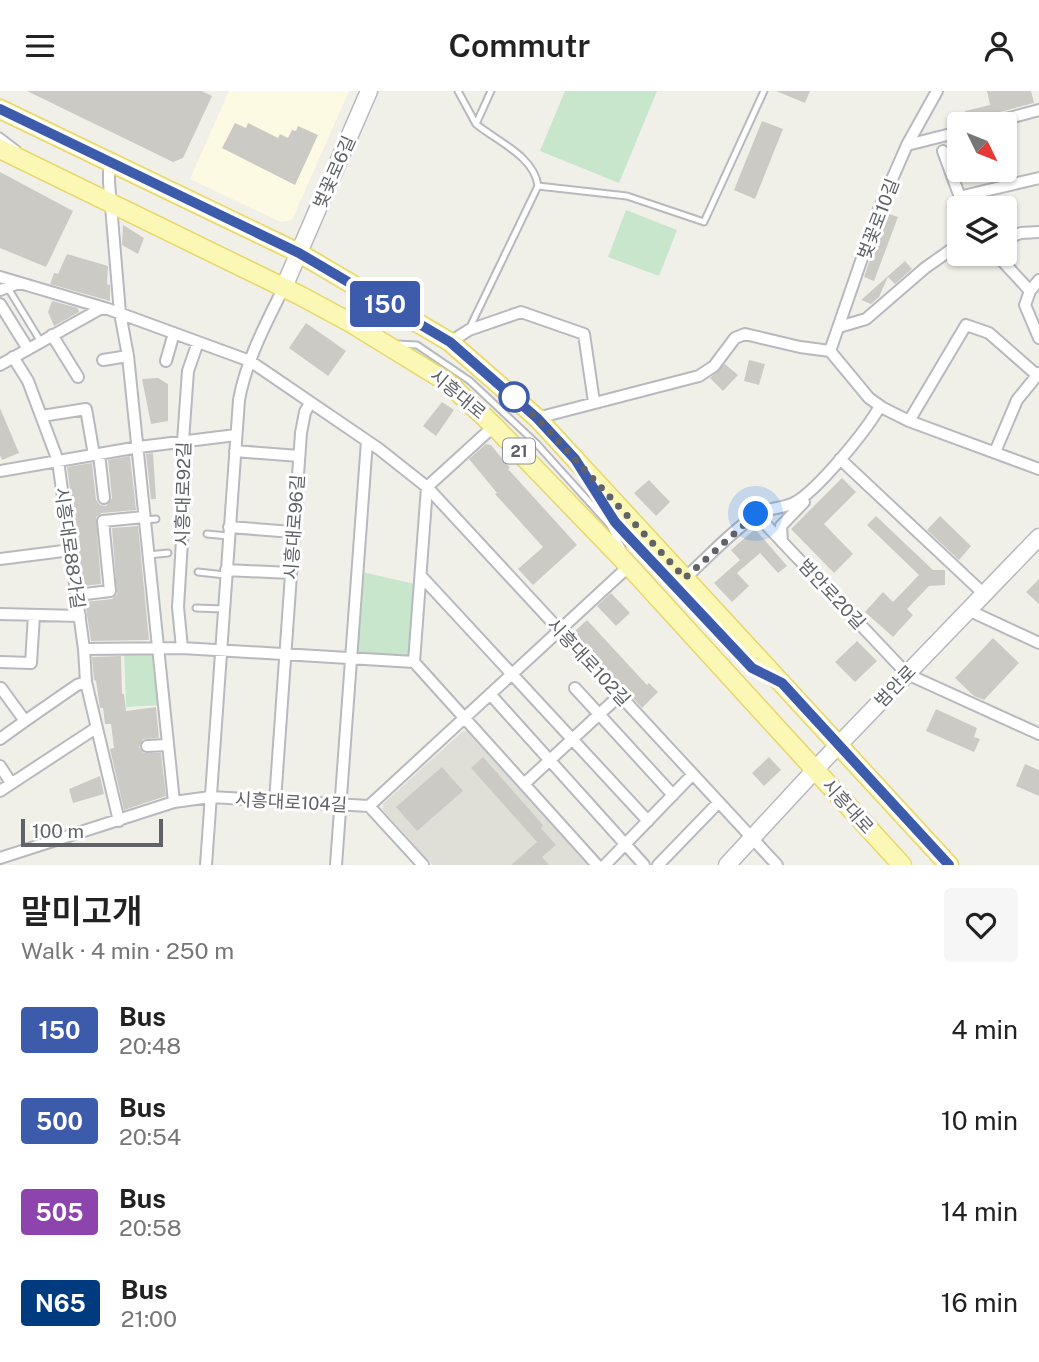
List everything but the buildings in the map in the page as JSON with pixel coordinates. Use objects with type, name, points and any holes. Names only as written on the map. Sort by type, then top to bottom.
[{"type":"main road","name":"벚꽃로6길","points":[[284,287],[369,91]]},
{"type":"main road","name":"시흥대로","points":[[0,109],[299,253],[450,342],[537,418],[949,865]]},
{"type":"main road","name":"시흥대로","points":[[0,149],[284,287],[386,344],[447,382],[495,426],[634,571],[902,865]]},
{"type":"main road","name":"범안로","points":[[727,865],[1039,537]]},
{"type":"street","name":"벚꽃로10길","points":[[830,351],[879,208],[907,145],[937,91]]},
{"type":"street","points":[[1017,116],[1039,110]]},
{"type":"street","points":[[907,145],[947,135]]},
{"type":"street","points":[[943,151],[959,196]]},
{"type":"street","points":[[109,161],[120,313],[128,356],[137,447],[148,519],[148,555],[174,802]]},
{"type":"street","points":[[984,196],[1039,178]]},
{"type":"street","points":[[1017,234],[1039,232]]},
{"type":"street","points":[[839,327],[866,319],[947,252]]},
{"type":"street","points":[[1007,266],[1030,291]]},
{"type":"street","points":[[1039,280],[1030,291],[1026,305],[1039,338]]},
{"type":"street","points":[[2,284],[19,282],[108,309],[250,361],[367,441],[427,487]]},
{"type":"street","points":[[206,865],[219,650],[242,383],[284,287]]},
{"type":"street","points":[[0,304],[28,349]]},
{"type":"street","points":[[0,365],[100,309],[108,309]]},
{"type":"street","points":[[450,342],[468,330],[520,312],[584,334],[594,402]]},
{"type":"street","points":[[909,421],[966,325],[989,333],[1037,381],[1017,400],[995,452]]},
{"type":"street","points":[[166,361],[174,333]]},
{"type":"street","points":[[537,418],[699,376],[714,366],[735,338],[745,334],[800,348],[830,351],[869,398],[880,406],[909,421],[1039,468]]},
{"type":"street","points":[[52,335],[78,377]]},
{"type":"street","name":"시흥대로92길","points":[[182,648],[178,607],[183,536],[183,442],[188,371],[198,342]]},
{"type":"street","points":[[103,360],[128,356]]},
{"type":"street","name":"시흥대로88가길","points":[[13,357],[28,381],[58,461],[80,616],[86,682],[119,821]]},
{"type":"street","name":"시흥대로96길","points":[[275,801],[299,456],[304,412],[310,403]]},
{"type":"street","points":[[685,578],[756,514],[796,502],[811,490],[873,419],[880,406]]},
{"type":"street","points":[[42,416],[86,409],[104,498]]},
{"type":"street","points":[[414,662],[427,487],[495,426]]},
{"type":"street","points":[[0,471],[137,447],[236,435]]},
{"type":"street","points":[[336,865],[367,441]]},
{"type":"street","points":[[235,451],[299,456]]},
{"type":"street","points":[[840,459],[984,594]]},
{"type":"street","name":"시흥대로102길","points":[[427,487],[752,838]]},
{"type":"street","points":[[782,542],[781,526],[804,502],[811,490]]},
{"type":"street","name":"범안로20길","points":[[756,514],[907,674]]},
{"type":"street","points":[[77,595],[110,591],[103,521],[148,519]]},
{"type":"street","points":[[229,531],[293,532]]},
{"type":"street","points":[[0,559],[71,550]]},
{"type":"street","name":"시흥대로104길","points":[[0,858],[174,802],[210,797],[369,806],[560,631],[634,571]]},
{"type":"street","points":[[225,572],[291,573]]},
{"type":"street","points":[[421,576],[648,821]]},
{"type":"street","points":[[968,610],[1039,643]]},
{"type":"street","points":[[0,614],[80,616]]},
{"type":"street","points":[[0,662],[31,663],[34,615]]},
{"type":"street","points":[[84,649],[182,648],[414,662],[597,865]]},
{"type":"street","points":[[907,674],[1039,734]]},
{"type":"street","points":[[0,739],[77,685],[86,682]]},
{"type":"street","points":[[1,688],[25,721]]},
{"type":"street","points":[[575,688],[673,795]]},
{"type":"street","points":[[490,694],[644,865]]},
{"type":"street","points":[[524,784],[620,695]]},
{"type":"street","points":[[0,791],[96,728]]},
{"type":"street","points":[[147,746],[168,745]]},
{"type":"street","points":[[0,766],[11,783]]},
{"type":"street","points":[[605,865],[693,774]]},
{"type":"street","points":[[658,865],[719,803]]},
{"type":"street","points":[[369,806],[422,865]]},
{"type":"street","points":[[752,838],[777,865]]},
{"type":"lane","points":[[458,91],[476,124],[530,163],[538,186],[468,330]]},
{"type":"lane","points":[[476,124],[491,91]]},
{"type":"lane","points":[[538,186],[627,196],[704,222],[764,91]]},
{"type":"lane","points":[[0,136],[48,172]]},
{"type":"lane","points":[[2,284],[41,342]]},
{"type":"lane","points":[[15,328],[28,320]]},
{"type":"lane","points":[[386,344],[417,345],[470,381],[536,443],[609,524],[634,571]]},
{"type":"lane","points":[[575,459],[623,530],[752,668],[782,683]]},
{"type":"lane","points":[[207,534],[229,531]]},
{"type":"lane","points":[[148,555],[168,553]]},
{"type":"lane","points":[[198,572],[225,572]]},
{"type":"lane","points":[[196,608],[223,609]]},
{"type":"shaded area","points":[[229,91],[349,91],[292,220],[281,222],[190,179]]},
{"type":"shaded area","points":[[463,731],[470,731],[588,865],[432,865],[383,810],[383,804]]},
{"type":"green space","points":[[565,91],[657,91],[619,183],[540,151]]},
{"type":"green space","points":[[626,210],[677,230],[659,276],[608,257]]},
{"type":"green space","points":[[362,572],[415,584],[409,655],[356,654]]},
{"type":"green space","points":[[124,652],[158,652],[163,705],[126,707]]},
{"type":"bus line","name":"150","points":[[0,109],[299,253],[450,342],[537,418],[575,459],[615,522],[752,668],[782,683],[949,865]]},
{"type":"route","points":[[514,397],[537,418],[685,578],[756,514]]}]
